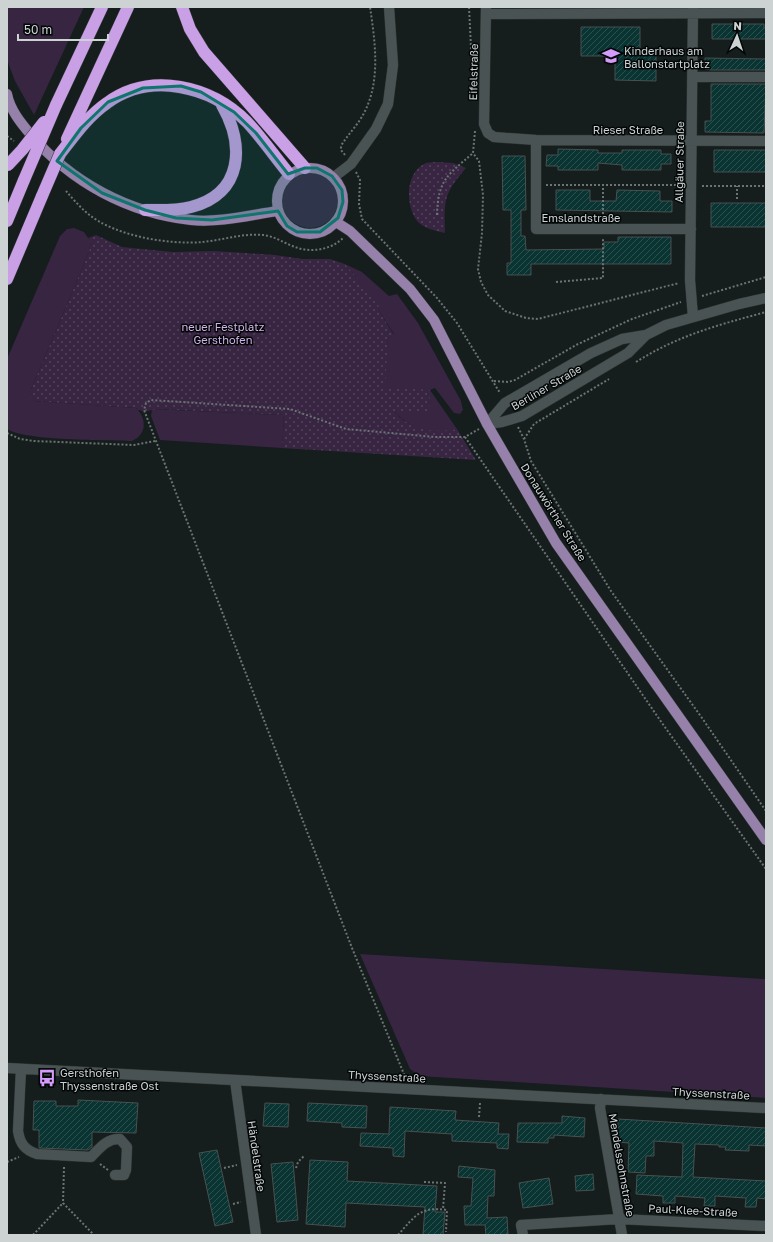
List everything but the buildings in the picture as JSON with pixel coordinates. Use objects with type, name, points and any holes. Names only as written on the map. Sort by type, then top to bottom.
[{"type":"highway","points":[[7,221],[56,105],[102,7]]},
{"type":"highway","points":[[7,279],[60,154],[78,125],[128,7]]},
{"type":"highway","points":[[182,7],[190,29],[204,52],[305,168]]},
{"type":"highway","points":[[78,125],[108,102],[124,94],[143,88],[181,86],[201,92],[220,103],[246,122],[289,174]]},
{"type":"highway","points":[[145,210],[178,210],[192,207],[211,198],[228,182],[235,166],[237,147],[233,127],[220,103]]},
{"type":"highway","points":[[7,166],[22,150],[56,105]]},
{"type":"main road","points":[[7,99],[24,126],[40,145],[73,175],[102,193],[145,210],[193,220],[225,219],[278,211]]},
{"type":"main road","points":[[305,168],[322,169],[334,177],[342,190],[343,202],[341,213],[336,222],[320,232],[303,233],[287,226],[278,211],[276,200],[278,188],[289,174],[305,168]]},
{"type":"main road","name":"Donauwörther Straße","points":[[336,222],[350,231],[410,289],[434,320],[487,424],[556,543],[766,840]]},
{"type":"street","points":[[334,177],[351,164],[376,129],[388,104],[393,65],[389,7]]},
{"type":"street","points":[[486,10],[693,10],[766,13]]},
{"type":"street","name":"Eifelstraße","points":[[486,10],[484,124],[490,135]]},
{"type":"street","name":"Allgäuer Straße","points":[[693,10],[691,229],[691,299],[693,317]]},
{"type":"street","points":[[693,77],[766,77]]},
{"type":"street","name":"Rieser Straße","points":[[490,135],[498,138],[536,140],[766,141]]},
{"type":"street","name":"Emslandstraße","points":[[536,140],[536,229],[691,229]]},
{"type":"street","name":"Berliner Straße","points":[[487,424],[505,403],[565,367],[622,339],[646,335],[666,325],[739,304],[766,298]]},
{"type":"street","name":"Berliner Straße","points":[[487,424],[502,422],[522,416],[628,353],[646,335]]},
{"type":"street","name":"Thyssenstraße","points":[[7,1068],[766,1108]]},
{"type":"street","points":[[21,1069],[18,1131],[19,1140],[29,1152],[91,1157],[106,1143],[114,1138],[120,1138],[127,1147],[126,1170],[124,1174],[115,1175]]},
{"type":"street","name":"Händelstraße","points":[[235,1080],[256,1235]]},
{"type":"street","name":"Mendelssohnstraße","points":[[601,1099],[600,1108],[622,1235]]},
{"type":"street","name":"Paul-Klee-Straße","points":[[523,1235],[520,1225],[620,1218],[766,1226]]},
{"type":"path","points":[[66,191],[87,213],[110,226],[140,237],[169,242],[202,242],[244,235],[264,235],[273,237],[297,248],[313,250],[330,247],[338,243],[362,219],[358,204],[360,180],[341,150],[341,146],[364,113],[374,90],[375,52],[370,7]]},
{"type":"path","points":[[469,7],[473,93]]},
{"type":"path","points":[[437,215],[438,200],[443,183],[455,167],[461,164],[473,153],[475,141],[474,125]]},
{"type":"path","points":[[7,136],[14,141]]},
{"type":"path","points":[[473,153],[479,161],[484,195],[479,276],[480,282],[488,295],[505,311],[526,318],[538,319],[680,282]]},
{"type":"path","points":[[536,185],[679,185]]},
{"type":"path","points":[[556,282],[603,278],[603,185]]},
{"type":"path","points":[[702,186],[766,186]]},
{"type":"path","points":[[737,186],[737,199]]},
{"type":"path","points":[[691,299],[721,292],[766,277]]},
{"type":"path","points":[[630,366],[661,346],[707,327],[766,312]]},
{"type":"path","points":[[611,377],[534,424],[524,439],[531,460],[611,591],[702,718],[766,811]]},
{"type":"path","points":[[410,1089],[352,948],[301,811],[144,410],[146,403],[151,400],[290,409],[346,430],[435,437],[465,437],[487,424]]},
{"type":"path","points":[[7,433],[20,439],[34,441],[134,445],[155,441]]},
{"type":"path","points":[[465,437],[662,723],[766,869]]},
{"type":"path","points":[[33,1235],[62,1203],[65,1156]]},
{"type":"path","points":[[296,1168],[298,1162],[304,1156]]},
{"type":"path","points":[[91,1157],[115,1175]]},
{"type":"path","points":[[424,1182],[445,1183],[443,1210]]},
{"type":"path","points":[[62,1203],[94,1235]]},
{"type":"path","points":[[398,1235],[420,1212],[425,1209],[447,1210],[446,1232]]},
{"type":"highlighted area","points":[[181,86],[201,92],[234,112],[256,133],[288,174],[305,168],[317,168],[332,176],[342,190],[343,202],[338,218],[320,232],[297,232],[287,226],[278,211],[212,220],[176,218],[145,210],[102,193],[57,161],[81,128],[108,102],[143,88]]},
{"type":"green space","points":[[7,7],[84,7],[34,115],[15,81],[7,60]]},
{"type":"green space","points":[[426,163],[453,163],[466,168],[449,191],[445,204],[445,233],[435,231],[419,223],[414,217],[409,200],[410,182],[414,174]]},
{"type":"green space","points":[[310,172],[325,177],[333,185],[338,200],[333,215],[325,223],[310,228],[295,223],[287,215],[282,200],[287,185],[295,177]]},
{"type":"green space","points":[[74,228],[84,232],[91,242],[89,252],[30,392],[32,399],[35,401],[136,408],[140,412],[144,421],[144,426],[140,435],[132,441],[48,438],[17,433],[7,429],[7,359],[60,236],[67,229]]},
{"type":"green space","name":"neuer Festplatz Gersthofen","points":[[96,235],[122,247],[173,252],[214,251],[275,255],[302,259],[330,259],[345,264],[378,302],[379,311],[394,335],[388,338],[385,387],[430,390],[429,413],[395,412],[415,427],[440,431],[457,429],[476,460],[282,448],[284,415],[157,409],[141,411],[136,408],[35,401],[31,399],[30,392],[89,252],[91,242],[88,238]]},
{"type":"green space","points":[[345,264],[362,272],[389,296],[397,294],[418,323],[461,401],[463,410],[460,414],[454,413],[435,388],[430,390],[457,429],[435,432],[417,428],[402,418],[391,405],[385,387],[385,368],[388,338],[394,334],[379,311],[377,302]]},
{"type":"green space","points":[[152,409],[284,415],[282,448],[160,440],[151,416]]},
{"type":"green space","points":[[360,954],[766,979],[766,1098],[420,1076],[410,1069]]},
{"type":"place","name":"Kinderhaus am Ballonstartplatz","points":[[611,56]]},
{"type":"place","name":"Gersthofen Thyssenstraße Ost","points":[[47,1078]]}]
